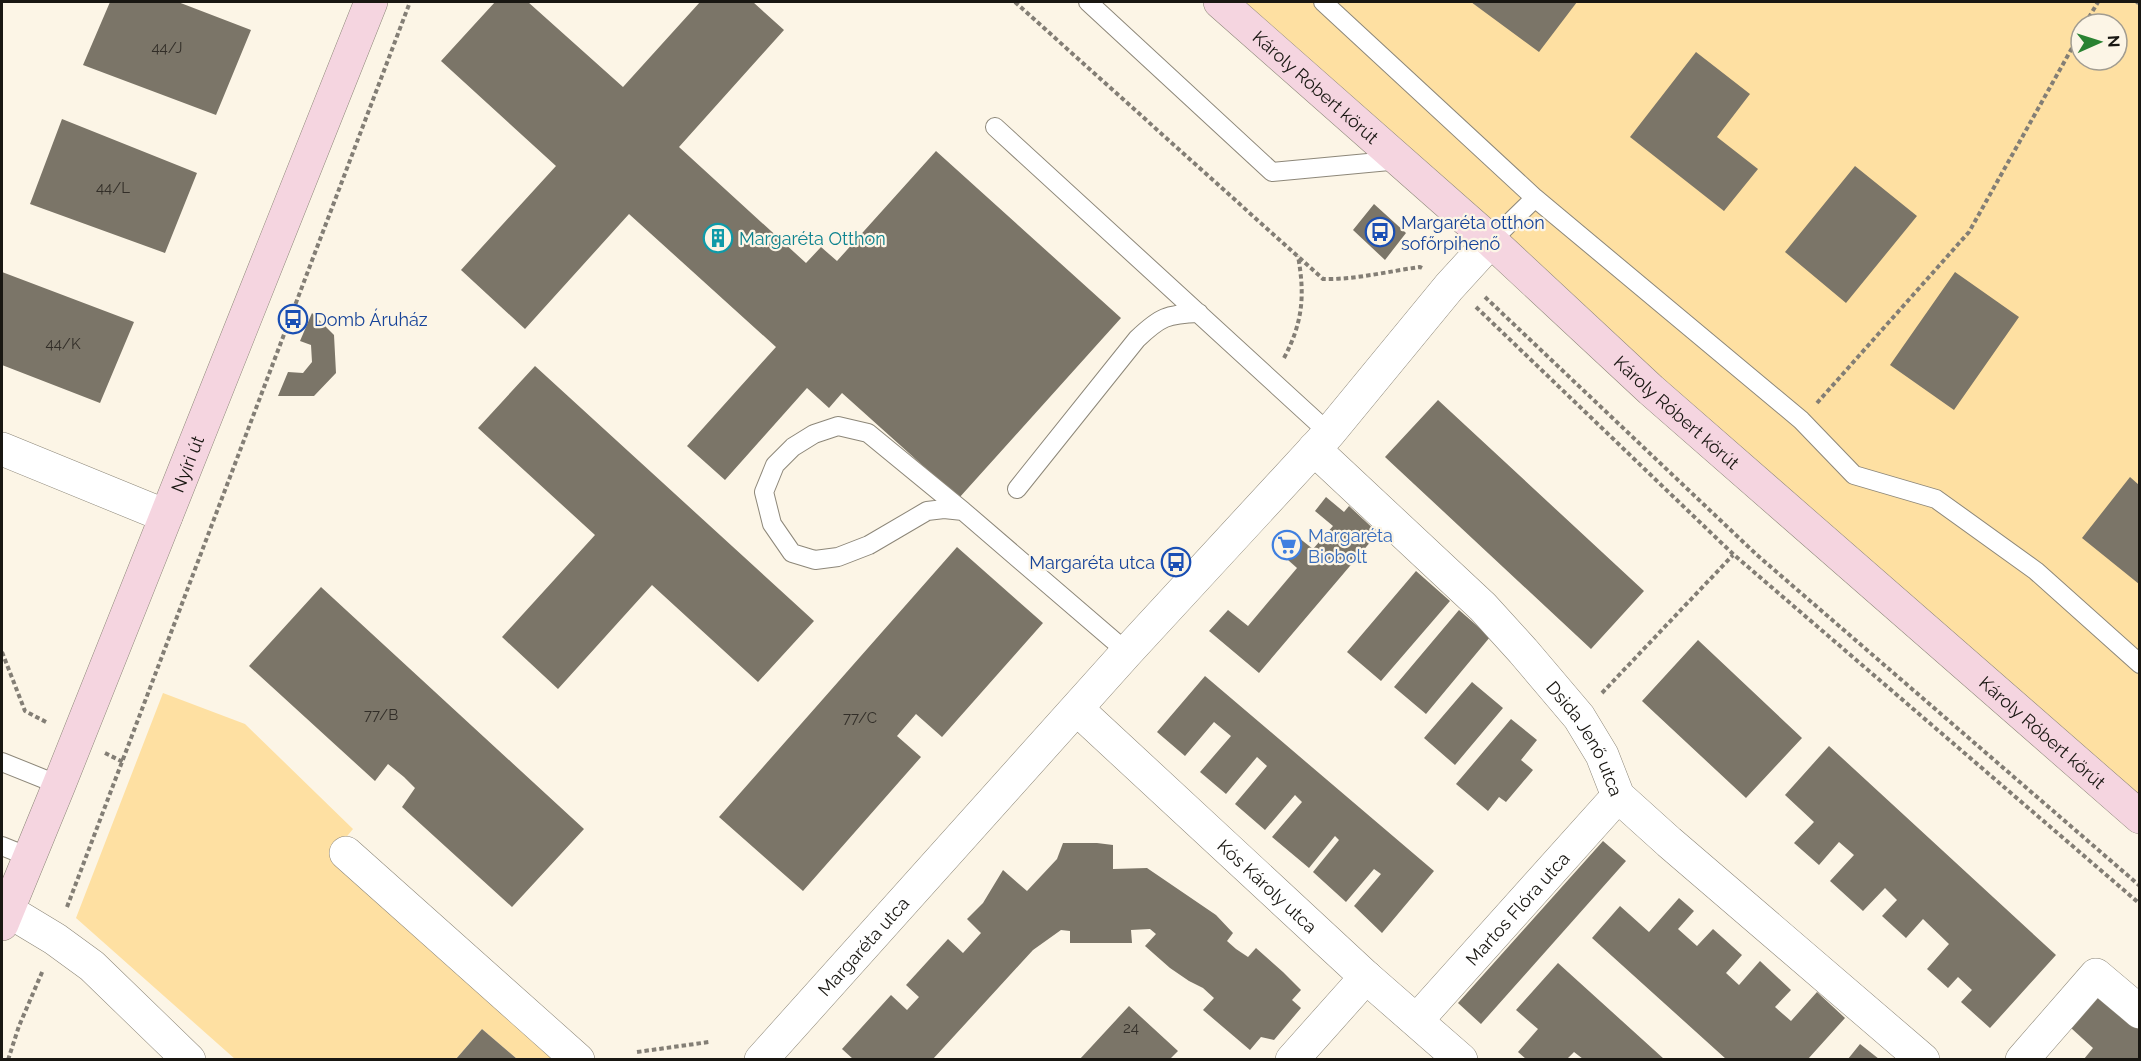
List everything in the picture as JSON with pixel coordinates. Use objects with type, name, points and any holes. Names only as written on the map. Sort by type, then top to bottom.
[{"type":"street","name":"Nyíri út","points":[[4,917],[15,852],[59,785],[371,2]]},
{"type":"street","name":"Károly Róbert körút","points":[[1220,2],[1491,241],[1651,390],[2139,816]]},
{"type":"street","name":"Margaréta utca","points":[[761,1059],[1127,652],[1322,441],[1449,287],[1491,241]]},
{"type":"street","name":"Dsida Jenő utca","points":[[1322,441],[1483,607],[1579,717],[1602,755],[1618,796],[1923,1059]]},
{"type":"street","points":[[2,449],[166,516]]},
{"type":"street","name":"Kós Károly utca","points":[[1077,709],[1366,977],[1461,1059]]},
{"type":"street","name":"Martos Flóra utca","points":[[1417,1020],[1618,796]]},
{"type":"street","points":[[346,853],[578,1059]]},
{"type":"street","points":[[4,917],[55,939],[92,966],[189,1059]]},
{"type":"street","points":[[2022,1059],[2096,975],[2139,1012]]},
{"type":"street","points":[[1292,1059],[1366,977]]},
{"type":"lane","points":[[1088,2],[1272,172],[1400,160]]},
{"type":"lane","points":[[1323,2],[1535,198],[1801,420],[1854,475],[1936,499],[2036,571],[2139,664]]},
{"type":"lane","points":[[995,127],[1272,380],[1322,441]]},
{"type":"lane","points":[[1491,241],[1535,198]]},
{"type":"lane","points":[[1017,489],[1137,339],[1154,323],[1174,314],[1199,313]]},
{"type":"lane","points":[[963,512],[944,509],[927,511],[869,545],[838,557],[815,560],[792,553],[772,524],[764,492],[774,465],[793,447],[814,434],[838,426],[868,433],[963,512],[1127,652]]},
{"type":"lane","points":[[2,762],[59,785]]},
{"type":"path","points":[[8,1059],[123,762],[152,680],[410,2]]},
{"type":"path","points":[[1015,2],[1323,279],[1420,267],[1449,287],[1486,297],[1758,555],[2139,886]]},
{"type":"path","points":[[1801,420],[1969,232],[2069,53]]},
{"type":"path","points":[[1272,380],[1287,353],[1302,311],[1302,283],[1298,256]]},
{"type":"path","points":[[1478,308],[1733,554],[2139,904]]},
{"type":"path","points":[[1579,717],[1733,554]]},
{"type":"path","points":[[637,1052],[709,1042]]},
{"type":"shaded area","points":[[1220,2],[2139,2],[2139,817]]},
{"type":"shaded area","points":[[163,693],[245,724],[353,829],[333,853],[557,1059],[517,1059],[482,1029],[456,1059],[235,1059],[76,918]]},
{"type":"building","points":[[110,2],[178,2],[251,30],[216,115],[83,65]]},
{"type":"building","points":[[495,2],[528,2],[623,87],[700,2],[753,2],[784,30],[679,147],[806,263],[821,247],[837,261],[936,151],[1121,318],[959,498],[842,393],[829,408],[807,388],[725,480],[687,446],[776,347],[629,214],[525,329],[461,270],[556,166],[441,61]]},
{"type":"building","points":[[1471,2],[1577,2],[1539,52]]},
{"type":"building","points":[[1696,52],[1750,94],[1717,137],[1758,169],[1724,211],[1630,137]]},
{"type":"building","points":[[62,119],[197,173],[165,253],[30,204]]},
{"type":"building","points":[[1855,166],[1917,216],[1846,303],[1785,252]]},
{"type":"building","name":"Margaréta otthon sofőrpihenő","points":[[1374,204],[1406,233],[1385,260],[1353,230]]},
{"type":"building","points":[[2,272],[134,322],[100,403],[2,365]]},
{"type":"building","points":[[1955,272],[2019,317],[1954,410],[1890,365]]},
{"type":"building","points":[[312,313],[334,335],[336,373],[314,396],[278,396],[288,372],[303,373],[312,362],[311,345],[300,341]]},
{"type":"building","points":[[535,366],[814,621],[758,682],[652,585],[558,689],[502,637],[595,535],[478,428]]},
{"type":"building","points":[[1438,400],[1644,591],[1591,649],[1385,457]]},
{"type":"building","points":[[2130,477],[2139,485],[2139,584],[2082,538]]},
{"type":"building","points":[[1326,497],[1344,512],[1349,506],[1378,533],[1259,673],[1209,631],[1228,610],[1248,626],[1297,568],[1279,552],[1294,534],[1313,549],[1333,526],[1315,511]]},
{"type":"building","points":[[957,547],[1043,623],[942,737],[916,714],[897,736],[921,757],[803,891],[719,817]]},
{"type":"building","points":[[1416,571],[1450,601],[1381,681],[1347,652]]},
{"type":"building","points":[[321,587],[584,829],[512,907],[402,807],[415,788],[404,777],[388,764],[375,781],[249,666]]},
{"type":"building","points":[[1459,610],[1490,637],[1426,714],[1394,687]]},
{"type":"building","points":[[1698,640],[1802,738],[1746,798],[1642,701]]},
{"type":"building","points":[[1205,676],[1434,871],[1382,933],[1354,906],[1381,874],[1374,869],[1346,902],[1313,872],[1339,840],[1335,836],[1309,868],[1272,837],[1302,802],[1295,795],[1265,830],[1235,804],[1267,766],[1257,757],[1226,794],[1200,772],[1231,736],[1214,722],[1185,756],[1157,732]]},
{"type":"building","points":[[1472,682],[1503,708],[1455,765],[1424,738]]},
{"type":"building","points":[[1511,719],[1537,740],[1521,760],[1533,770],[1506,802],[1499,797],[1488,811],[1456,784]]},
{"type":"building","points":[[1829,746],[2056,955],[1990,1028],[1961,1002],[1972,990],[1958,977],[1948,988],[1927,969],[1949,944],[1923,919],[1906,938],[1882,916],[1897,900],[1885,888],[1863,911],[1830,881],[1854,855],[1839,842],[1819,865],[1794,843],[1814,822],[1785,795]]},
{"type":"building","points":[[1603,841],[1626,861],[1481,1024],[1458,1003]]},
{"type":"building","points":[[1063,843],[1113,845],[1113,869],[1147,868],[1216,915],[1233,933],[1227,941],[1236,949],[1248,957],[1256,948],[1301,990],[1292,1000],[1301,1008],[1274,1040],[1261,1037],[1250,1050],[1203,1010],[1214,998],[1203,988],[1170,968],[1145,946],[1156,934],[1150,929],[1131,930],[1132,943],[1070,943],[1070,931],[1061,930],[1033,950],[933,1059],[853,1059],[842,1049],[891,995],[907,1010],[919,997],[906,985],[948,939],[963,953],[981,933],[967,919],[983,903],[1003,870],[1027,891],[1057,859]]},
{"type":"building","points":[[1679,898],[1694,911],[1678,929],[1697,946],[1713,929],[1742,955],[1726,973],[1739,985],[1760,961],[1791,990],[1775,1007],[1791,1021],[1817,992],[1845,1018],[1808,1059],[1726,1059],[1592,938],[1620,906],[1649,932]]},
{"type":"building","points":[[1558,963],[1664,1059],[1583,1059],[1574,1052],[1567,1059],[1526,1059],[1518,1052],[1538,1029],[1516,1010]]},
{"type":"building","points":[[2102,992],[2139,1025],[2139,1059],[2084,1059],[2093,1048],[2071,1028]]},
{"type":"building","points":[[1129,1006],[1178,1051],[1170,1059],[1080,1059]]},
{"type":"building","points":[[482,1029],[517,1059],[456,1059]]},
{"type":"building","points":[[1860,1044],[1879,1059],[1848,1059]]},
{"type":"place","name":"Margaréta otthon sofőrpihenő","points":[[1380,232]]},
{"type":"place","name":"Margaréta Otthon","points":[[718,238]]},
{"type":"place","name":"Domb Áruház","points":[[293,319]]},
{"type":"place","name":"Margaréta Biobolt","points":[[1287,545]]},
{"type":"place","name":"Margaréta utca","points":[[1176,562]]}]
